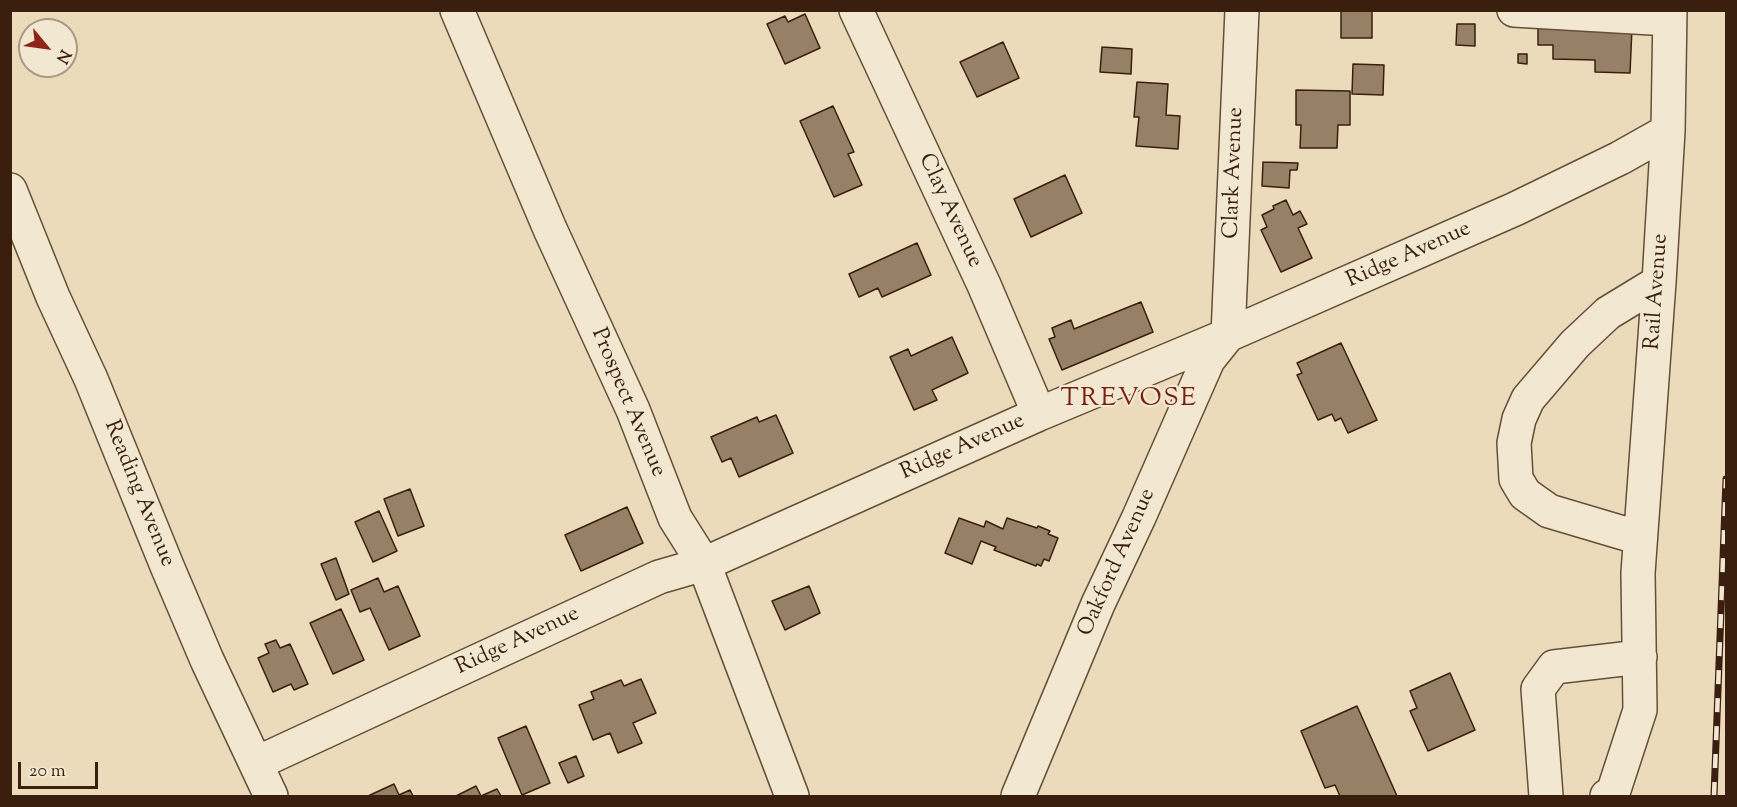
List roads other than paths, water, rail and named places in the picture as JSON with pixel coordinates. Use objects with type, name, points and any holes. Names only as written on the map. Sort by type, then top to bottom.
[{"type":"street","name":"Prospect Avenue","points":[[458,10],[550,228],[633,410],[675,518],[704,564],[792,796]]},
{"type":"street","name":"Clay Avenue","points":[[856,10],[984,285],[1039,414]]},
{"type":"street","name":"Clark Avenue","points":[[1228,335],[1242,10]]},
{"type":"street","points":[[1514,10],[1669,15]]},
{"type":"street","name":"Rail Avenue","points":[[1607,796],[1612,796],[1640,710],[1638,573],[1668,131],[1669,15]]},
{"type":"street","name":"Ridge Avenue","points":[[257,763],[660,576],[704,564],[1039,414],[1228,335],[1515,209],[1620,158],[1668,131]]},
{"type":"street","name":"Reading Avenue","points":[[10,190],[207,660],[272,796]]},
{"type":"street","points":[[1640,538],[1549,511],[1526,494],[1516,479],[1514,443],[1519,419],[1528,399],[1575,344],[1608,313],[1659,282]]},
{"type":"street","name":"Oakford Avenue","points":[[1018,796],[1098,604],[1208,360],[1228,335]]},
{"type":"street","points":[[1545,796],[1538,690],[1554,668],[1640,657]]},
{"type":"railway","points":[[1714,796],[1726,479]]},
{"type":"district","name":"TREVOSE","points":[[1129,401]]}]
